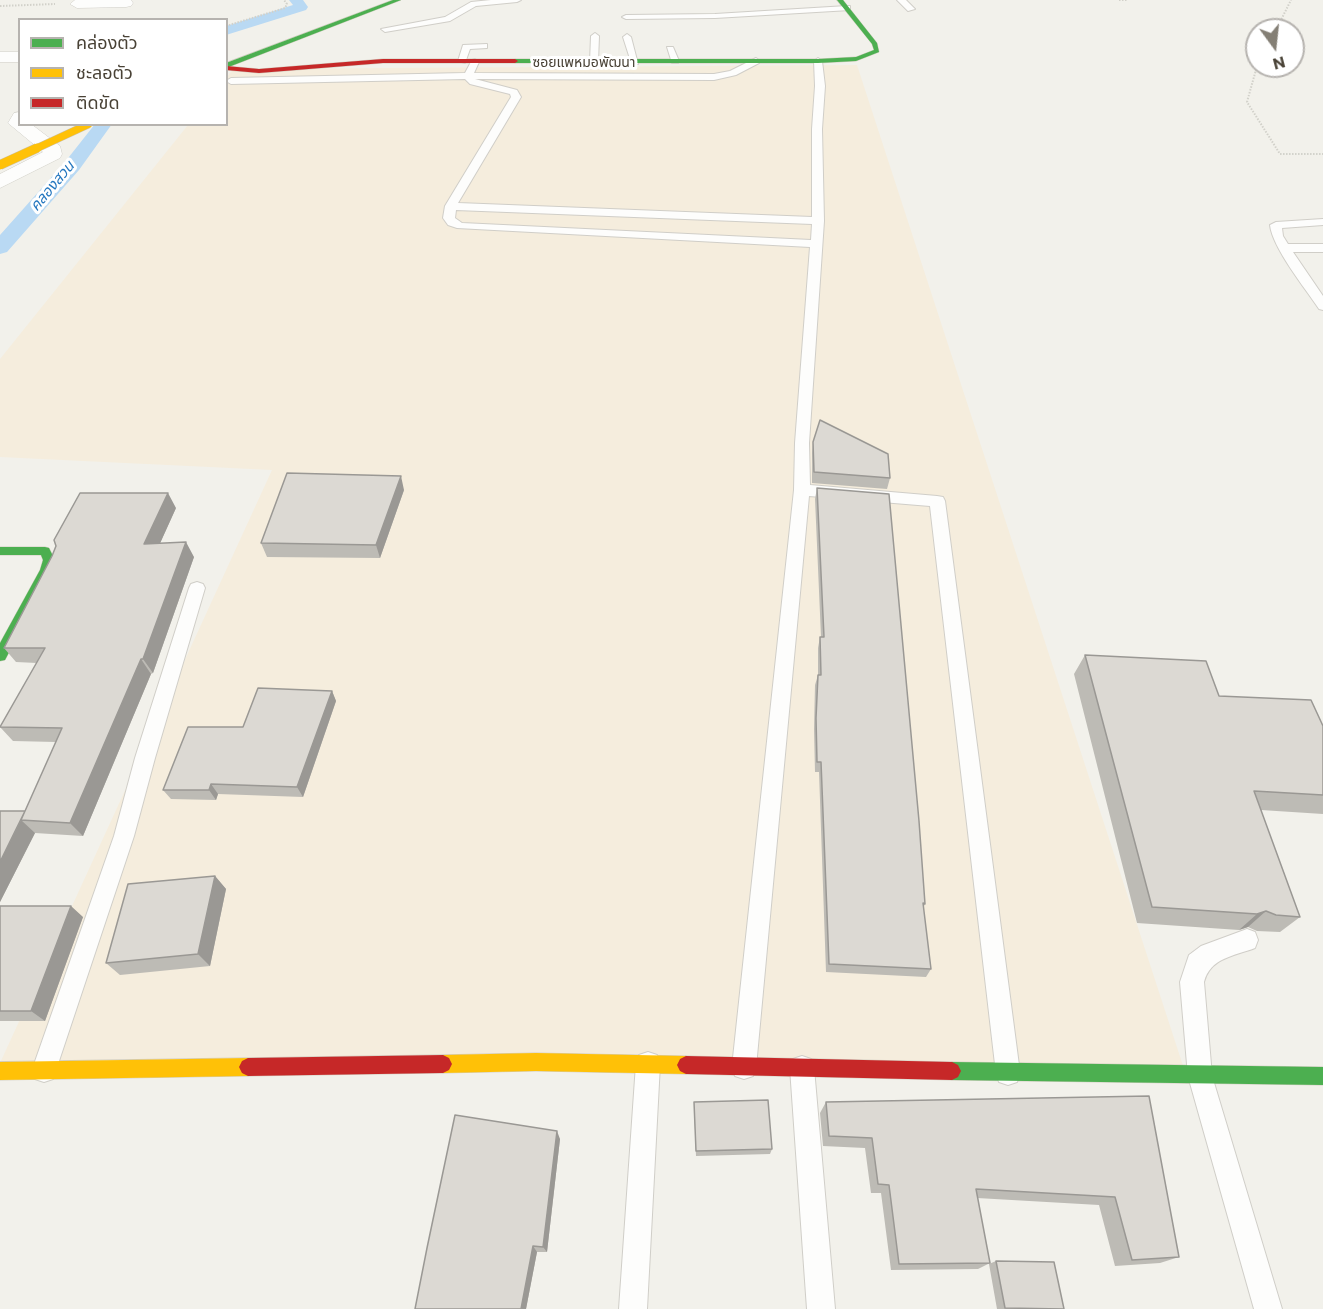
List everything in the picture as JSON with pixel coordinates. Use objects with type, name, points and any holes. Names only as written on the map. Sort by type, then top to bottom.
[{"type":"main road","points":[[228,72],[398,0]]},
{"type":"main road","name":"ซอยแพหมอพัฒนา","points":[[228,72],[360,62],[634,62],[672,55],[756,61],[818,61],[863,58],[877,51],[875,44],[843,4]]},
{"type":"main road","points":[[15,137],[40,126]]},
{"type":"main road","points":[[0,165],[85,126]]},
{"type":"main road","points":[[0,551],[45,551],[49,560],[46,570],[0,656]]},
{"type":"main road","points":[[0,1071],[536,1062],[1008,1073],[1323,1076]]},
{"type":"street","points":[[77,4],[128,1]]},
{"type":"street","points":[[112,18],[128,1]]},
{"type":"street","points":[[0,57],[18,57]]},
{"type":"street","points":[[0,182],[53,154],[53,150],[21,126]]},
{"type":"lane","points":[[385,29],[447,19],[474,4],[517,0]]},
{"type":"lane","points":[[901,0],[911,9]]},
{"type":"lane","points":[[626,17],[715,15],[843,4]]},
{"type":"lane","points":[[594,62],[595,36]]},
{"type":"lane","points":[[627,37],[634,62]]},
{"type":"lane","points":[[484,46],[466,47],[469,62],[468,76],[473,82],[514,92],[516,97],[451,206],[448,218],[452,223],[461,226],[816,244]]},
{"type":"lane","points":[[228,72],[468,76],[714,76],[734,73],[756,61]]},
{"type":"lane","points":[[744,1067],[802,490],[801,443],[818,221],[817,129],[820,86],[818,61]]},
{"type":"lane","points":[[451,206],[818,221]]},
{"type":"lane","points":[[1323,222],[1276,225],[1277,236],[1323,306]]},
{"type":"lane","points":[[1284,248],[1323,248]]},
{"type":"lane","points":[[802,490],[937,501],[1008,1073]]},
{"type":"lane","points":[[44,1070],[124,836],[145,758],[197,588]]},
{"type":"lane","points":[[1247,940],[1209,954],[1197,963],[1192,982],[1200,1076],[1268,1309]]},
{"type":"lane","points":[[633,1309],[648,1064]]},
{"type":"lane","points":[[802,1068],[821,1309]]},
{"type":"path","points":[[228,25],[285,8],[284,0]]},
{"type":"path","points":[[1119,0],[1128,0]]},
{"type":"path","points":[[1282,18],[1291,0]]},
{"type":"path","points":[[0,6],[77,4]]},
{"type":"path","points":[[1254,78],[1247,102],[1280,154],[1323,154]]},
{"type":"shaded area","points":[[857,65],[1187,1078],[0,1063],[272,470],[0,457],[0,359],[187,126],[228,126],[228,76],[233,69]]},
{"type":"building","points":[[820,420],[888,454],[890,478],[814,472],[813,442]]},
{"type":"building","points":[[287,473],[401,476],[376,545],[261,543]]},
{"type":"building","points":[[817,488],[889,494],[919,821],[925,904],[923,903],[931,969],[829,964],[821,762],[817,762],[816,718],[818,675],[821,675],[820,637],[824,637]]},
{"type":"building","points":[[80,493],[168,493],[144,544],[186,542],[143,659],[141,659],[70,823],[21,820],[62,728],[0,727],[45,648],[4,648],[52,556],[56,546],[54,540]]},
{"type":"building","points":[[1085,655],[1206,661],[1219,696],[1311,700],[1323,726],[1323,795],[1254,791],[1300,917],[1276,915],[1266,911],[1257,914],[1152,907]]},
{"type":"building","points":[[258,688],[332,691],[297,787],[211,784],[209,790],[163,790],[188,727],[243,727]]},
{"type":"building","points":[[0,811],[25,811],[0,862]]},
{"type":"building","points":[[215,876],[198,954],[106,963],[128,884]]},
{"type":"building","points":[[0,906],[71,906],[31,1011],[0,1011]]},
{"type":"building","points":[[1149,1096],[1179,1257],[1132,1260],[1115,1197],[976,1189],[990,1263],[899,1264],[889,1185],[878,1184],[872,1138],[829,1136],[826,1102]]},
{"type":"building","points":[[768,1100],[772,1149],[696,1151],[694,1102]]},
{"type":"building","points":[[455,1115],[557,1131],[543,1247],[533,1246],[521,1309],[415,1309]]},
{"type":"building","points":[[996,1261],[1054,1262],[1064,1309],[1005,1308]]},
{"type":"waterway","points":[[228,30],[301,7],[296,0]]},
{"type":"waterway","name":"คลองสวน","points":[[0,248],[72,166],[102,126]]},
{"type":"traffic: fast","points":[[228,65],[398,0]]},
{"type":"traffic: fast","points":[[515,61],[818,61],[856,59],[877,51],[875,44],[840,0]]},
{"type":"traffic: fast","points":[[0,551],[45,551],[49,560],[46,570],[0,656]]},
{"type":"traffic: fast","points":[[952,1071],[1323,1076]]},
{"type":"traffic: slow","points":[[0,165],[85,126]]},
{"type":"traffic: slow","points":[[443,1064],[536,1062],[686,1065]]},
{"type":"traffic: slow","points":[[0,1071],[248,1067]]},
{"type":"traffic: jam","points":[[228,68],[259,71],[383,61],[515,61]]},
{"type":"traffic: jam","points":[[248,1067],[443,1064]]},
{"type":"traffic: jam","points":[[686,1065],[952,1071]]}]
